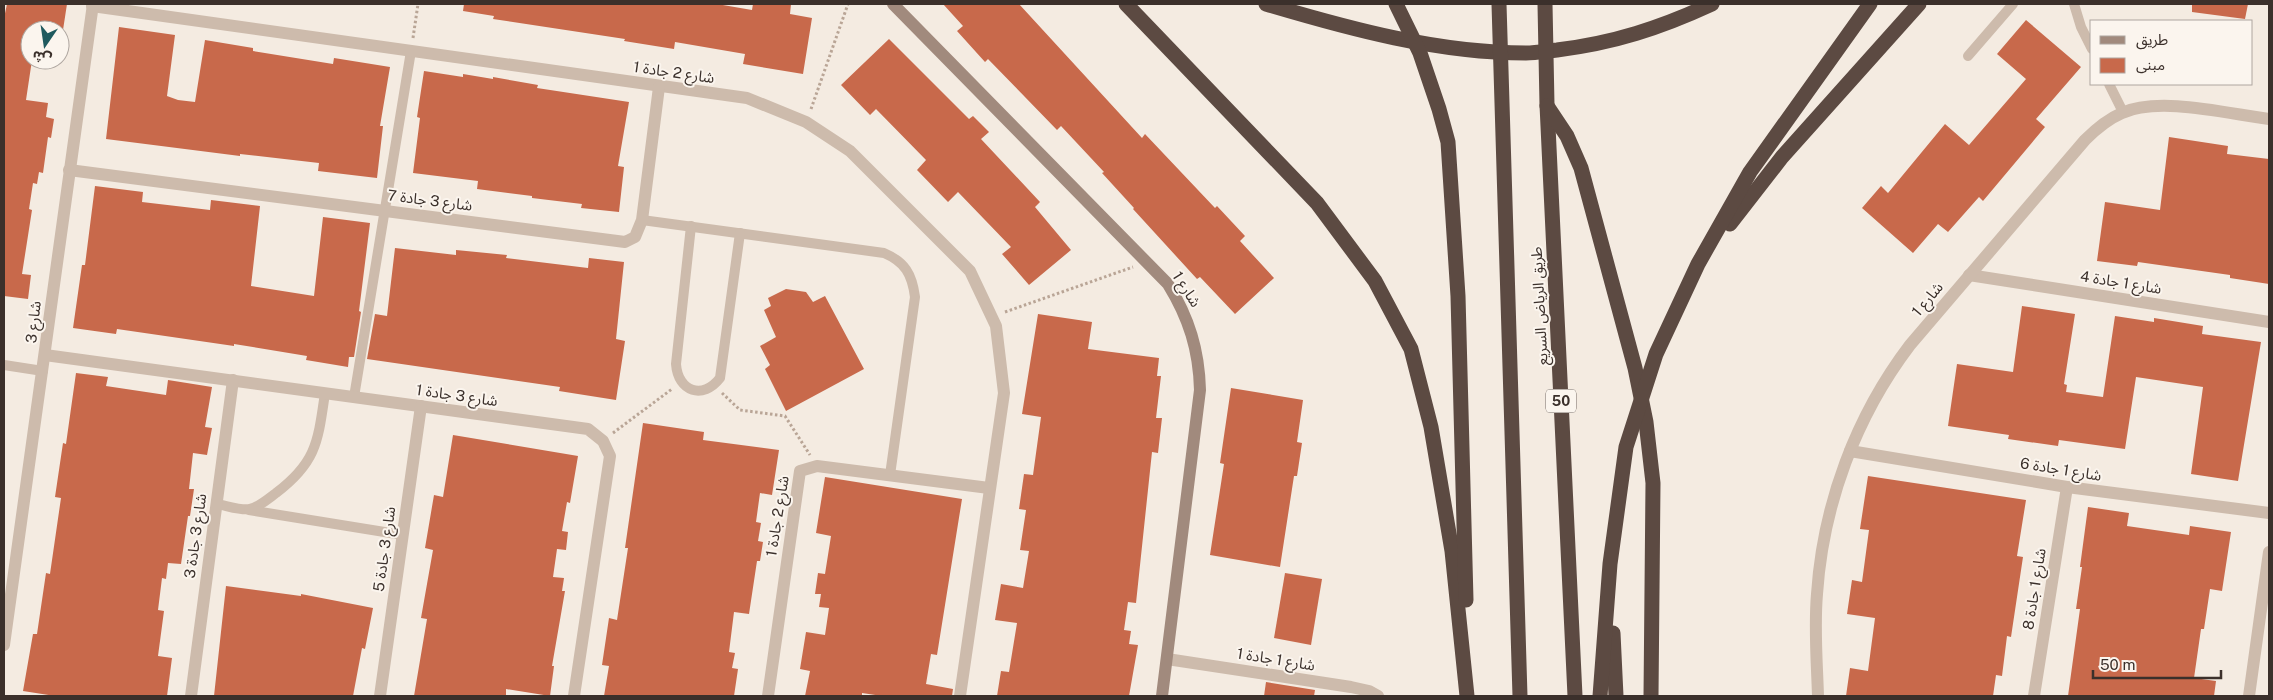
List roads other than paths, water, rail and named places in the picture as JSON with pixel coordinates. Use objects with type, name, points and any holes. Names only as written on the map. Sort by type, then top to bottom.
[{"type":"highway","points":[[1126,4],[1317,203],[1375,281],[1411,349],[1431,427],[1452,550],[1467,696]]},
{"type":"highway","points":[[1266,4],[1334,24],[1434,46],[1527,53],[1593,46],[1668,24],[1712,4]]},
{"type":"highway","points":[[1396,4],[1420,53],[1448,142],[1458,296],[1467,696]]},
{"type":"highway","name":"طريق الرياض السريع","points":[[1499,4],[1501,123],[1520,696]]},
{"type":"highway","name":"طريق الرياض السريع","points":[[1545,4],[1547,105],[1575,696]]},
{"type":"highway","points":[[1600,696],[1610,564],[1626,446],[1656,354],[1698,264],[1750,172],[1870,4]]},
{"type":"highway","points":[[1698,264],[1782,157],[1919,4]]},
{"type":"highway","points":[[1547,105],[1568,136],[1581,168],[1620,312],[1646,422],[1653,483],[1652,696]]},
{"type":"highway","points":[[1610,564],[1616,696]]},
{"type":"street","name":"شارع 1","points":[[893,4],[1168,284],[1185,314],[1193,336],[1200,370],[1199,410],[1162,696]]},
{"type":"street","name":"شارع 2 جادة 1","points":[[92,5],[747,98],[806,122],[850,151],[970,271],[996,326],[1004,394],[960,696]]},
{"type":"street","name":"شارع 3","points":[[4,644],[46,355],[92,5]]},
{"type":"street","name":"شارع 3 جادة 7","points":[[69,170],[625,242],[635,237],[642,220],[659,86]]},
{"type":"street","name":"شارع 1","points":[[1818,696],[1816,618],[1820,566],[1830,514],[1850,451],[1865,416],[1892,369],[1968,275],[2085,140],[2109,119],[2123,112],[2144,106],[2166,105],[2269,119]]},
{"type":"street","name":"شارع 1 جادة 4","points":[[1968,275],[2269,322]]},
{"type":"street","name":"شارع 3 جادة 1","points":[[46,355],[588,430],[603,441],[610,456],[574,696]]},
{"type":"street","name":"شارع 3 جادة 3","points":[[190,696],[233,380]]},
{"type":"street","name":"شارع 3 جادة 5","points":[[380,696],[421,406]]},
{"type":"street","name":"شارع 1 جادة 6","points":[[1850,451],[2067,487],[2269,513]]},
{"type":"street","name":"شارع 2 جادة 1","points":[[768,696],[796,488],[800,471],[817,466],[890,475]]},
{"type":"street","points":[[890,475],[990,488]]},
{"type":"street","name":"شارع 1 جادة 8","points":[[2034,696],[2067,487]]},
{"type":"street","points":[[2249,696],[2266,594],[2269,552]]},
{"type":"street","name":"شارع 1 جادة 1","points":[[1167,659],[1350,687],[1369,691],[1378,696]]},
{"type":"lane","points":[[1968,56],[2013,4]]},
{"type":"lane","points":[[2074,4],[2081,26],[2090,45]]},
{"type":"lane","points":[[354,397],[411,51]]},
{"type":"lane","points":[[2110,85],[2123,112]]},
{"type":"lane","points":[[642,220],[884,253],[896,258],[907,268],[913,281],[916,297],[890,475]]},
{"type":"lane","points":[[691,226],[676,364],[677,374],[681,382],[688,388],[697,391],[706,390],[714,386],[720,378],[740,233]]},
{"type":"lane","points":[[4,366],[43,371]]},
{"type":"lane","points":[[249,510],[271,498],[291,482],[304,468],[318,439],[325,393]]},
{"type":"lane","points":[[216,504],[403,535]]}]
